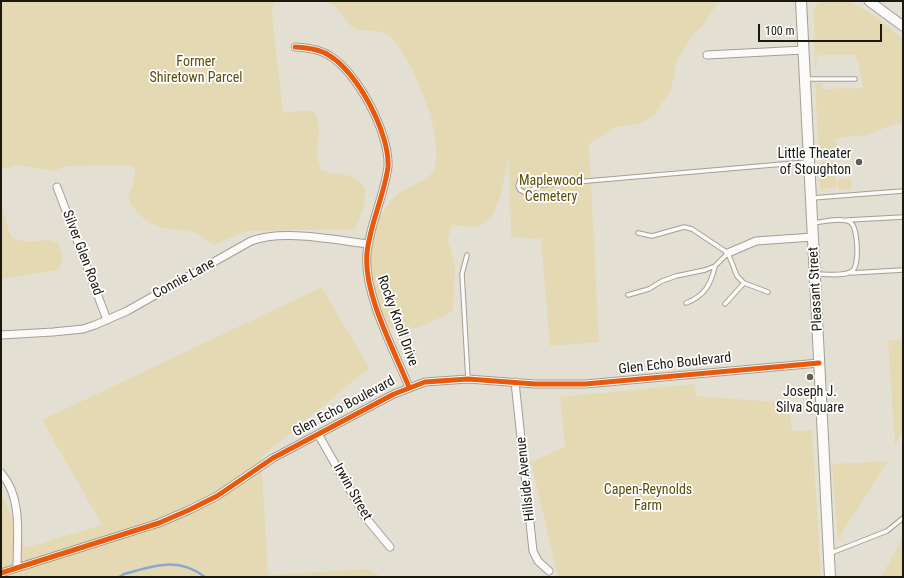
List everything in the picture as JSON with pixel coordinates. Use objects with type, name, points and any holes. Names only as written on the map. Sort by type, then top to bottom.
[{"type":"main road","name":"Pleasant Street","points":[[802,1],[830,577]]},
{"type":"street","points":[[874,2],[903,26]]},
{"type":"street","name":"Rocky Knoll Drive","points":[[295,47],[319,51],[329,55],[341,64],[360,90],[384,136],[388,158],[386,177],[369,244],[367,271],[370,289],[409,387]]},
{"type":"street","points":[[707,55],[804,50]]},
{"type":"street","name":"Silver Glen Road","points":[[57,187],[107,320]]},
{"type":"street","name":"Connie Lane","points":[[1,335],[83,328],[107,320],[127,311],[251,241],[261,237],[282,235],[369,244]]},
{"type":"street","points":[[728,253],[756,241],[813,237]]},
{"type":"street","name":"Glen Echo Boulevard","points":[[1,573],[159,523],[189,510],[217,496],[273,458],[409,387],[440,380],[468,378],[556,384],[597,384],[819,363]]},
{"type":"street","name":"Hillside Avenue","points":[[516,382],[533,551],[538,561],[549,571]]},
{"type":"street","name":"Irwin Street","points":[[318,434],[366,518],[390,548]]},
{"type":"street","points":[[1,473],[10,485],[16,507],[17,568]]},
{"type":"lane","points":[[805,79],[855,79]]},
{"type":"lane","points":[[541,185],[525,178],[520,180],[518,184],[520,190],[524,193],[541,185],[810,162]]},
{"type":"lane","points":[[811,198],[903,191]]},
{"type":"lane","points":[[812,224],[845,220],[903,217]]},
{"type":"lane","points":[[845,220],[854,226],[857,256],[855,268],[847,273]]},
{"type":"lane","points":[[638,233],[652,236],[662,235],[684,227],[702,235],[728,253],[737,276],[744,283],[768,292]]},
{"type":"lane","points":[[628,295],[649,289],[676,276],[705,270],[715,266],[728,253]]},
{"type":"lane","points":[[467,255],[462,274],[468,378]]},
{"type":"lane","points":[[686,303],[695,300],[710,285],[715,266]]},
{"type":"lane","points":[[815,274],[903,270]]},
{"type":"lane","points":[[725,304],[744,283]]},
{"type":"lane","points":[[829,554],[887,531],[903,518]]},
{"type":"green space","name":"Former Shiretown Parcel","points":[[1,1],[274,1],[272,13],[283,113],[312,110],[318,123],[319,130],[317,155],[321,170],[356,178],[362,183],[365,189],[364,204],[356,229],[246,231],[213,245],[192,232],[157,226],[138,213],[129,199],[129,194],[135,176],[135,171],[132,165],[68,166],[52,171],[16,165],[1,170]]},
{"type":"green space","name":"Maplewood Cemetery","points":[[323,1],[719,1],[702,27],[692,35],[677,60],[671,90],[654,115],[642,123],[615,127],[589,144],[599,342],[550,346],[541,239],[511,237],[509,158],[500,197],[492,216],[485,222],[474,227],[452,225],[448,239],[455,267],[453,311],[434,321],[408,329],[385,326],[374,318],[371,312],[369,257],[373,228],[377,220],[396,196],[425,179],[432,173],[436,160],[436,143],[426,102],[408,62],[398,46],[389,36],[381,32],[354,28],[336,7]]},
{"type":"green space","points":[[820,1],[850,2],[872,14],[902,38],[903,125],[897,123],[867,135],[836,138],[837,156],[819,158],[815,83],[822,83],[822,89],[862,88],[863,86],[857,59],[854,55],[820,55],[817,57],[815,72],[814,13],[815,7]]},
{"type":"green space","points":[[819,162],[835,162],[836,188],[820,189]]},
{"type":"green space","points":[[851,178],[851,189],[838,189],[838,179]]},
{"type":"green space","points":[[1,205],[11,237],[25,242],[49,240],[58,243],[63,256],[59,270],[1,279]]},
{"type":"green space","points":[[322,287],[369,368],[261,457],[268,575],[369,569],[381,577],[1,577],[1,492],[25,548],[102,525],[42,420]]},
{"type":"green space","points":[[903,339],[903,429],[895,446],[888,341]]},
{"type":"green space","name":"Capen-Reynolds Farm","points":[[695,384],[696,396],[789,403],[792,431],[812,430],[821,577],[558,577],[531,462],[565,447],[560,397]]},
{"type":"green space","points":[[888,461],[843,531],[838,541],[832,464]]},
{"type":"green space","points":[[903,537],[903,577],[881,577]]},
{"type":"waterway","points":[[119,577],[124,574],[146,568],[166,565],[185,567],[205,577]]},
{"type":"cycle path","points":[[295,47],[318,50],[341,64],[361,90],[378,122],[384,138],[388,167],[369,242],[367,269],[370,286],[381,321],[409,387]]},
{"type":"cycle path","points":[[1,573],[159,523],[189,510],[217,496],[273,458],[394,394],[425,382],[468,379],[535,384],[585,384],[819,363]]},
{"type":"place","name":"Little Theater of Stoughton","points":[[859,162]]},
{"type":"place","name":"Joseph J. Silva Square","points":[[810,377]]}]
